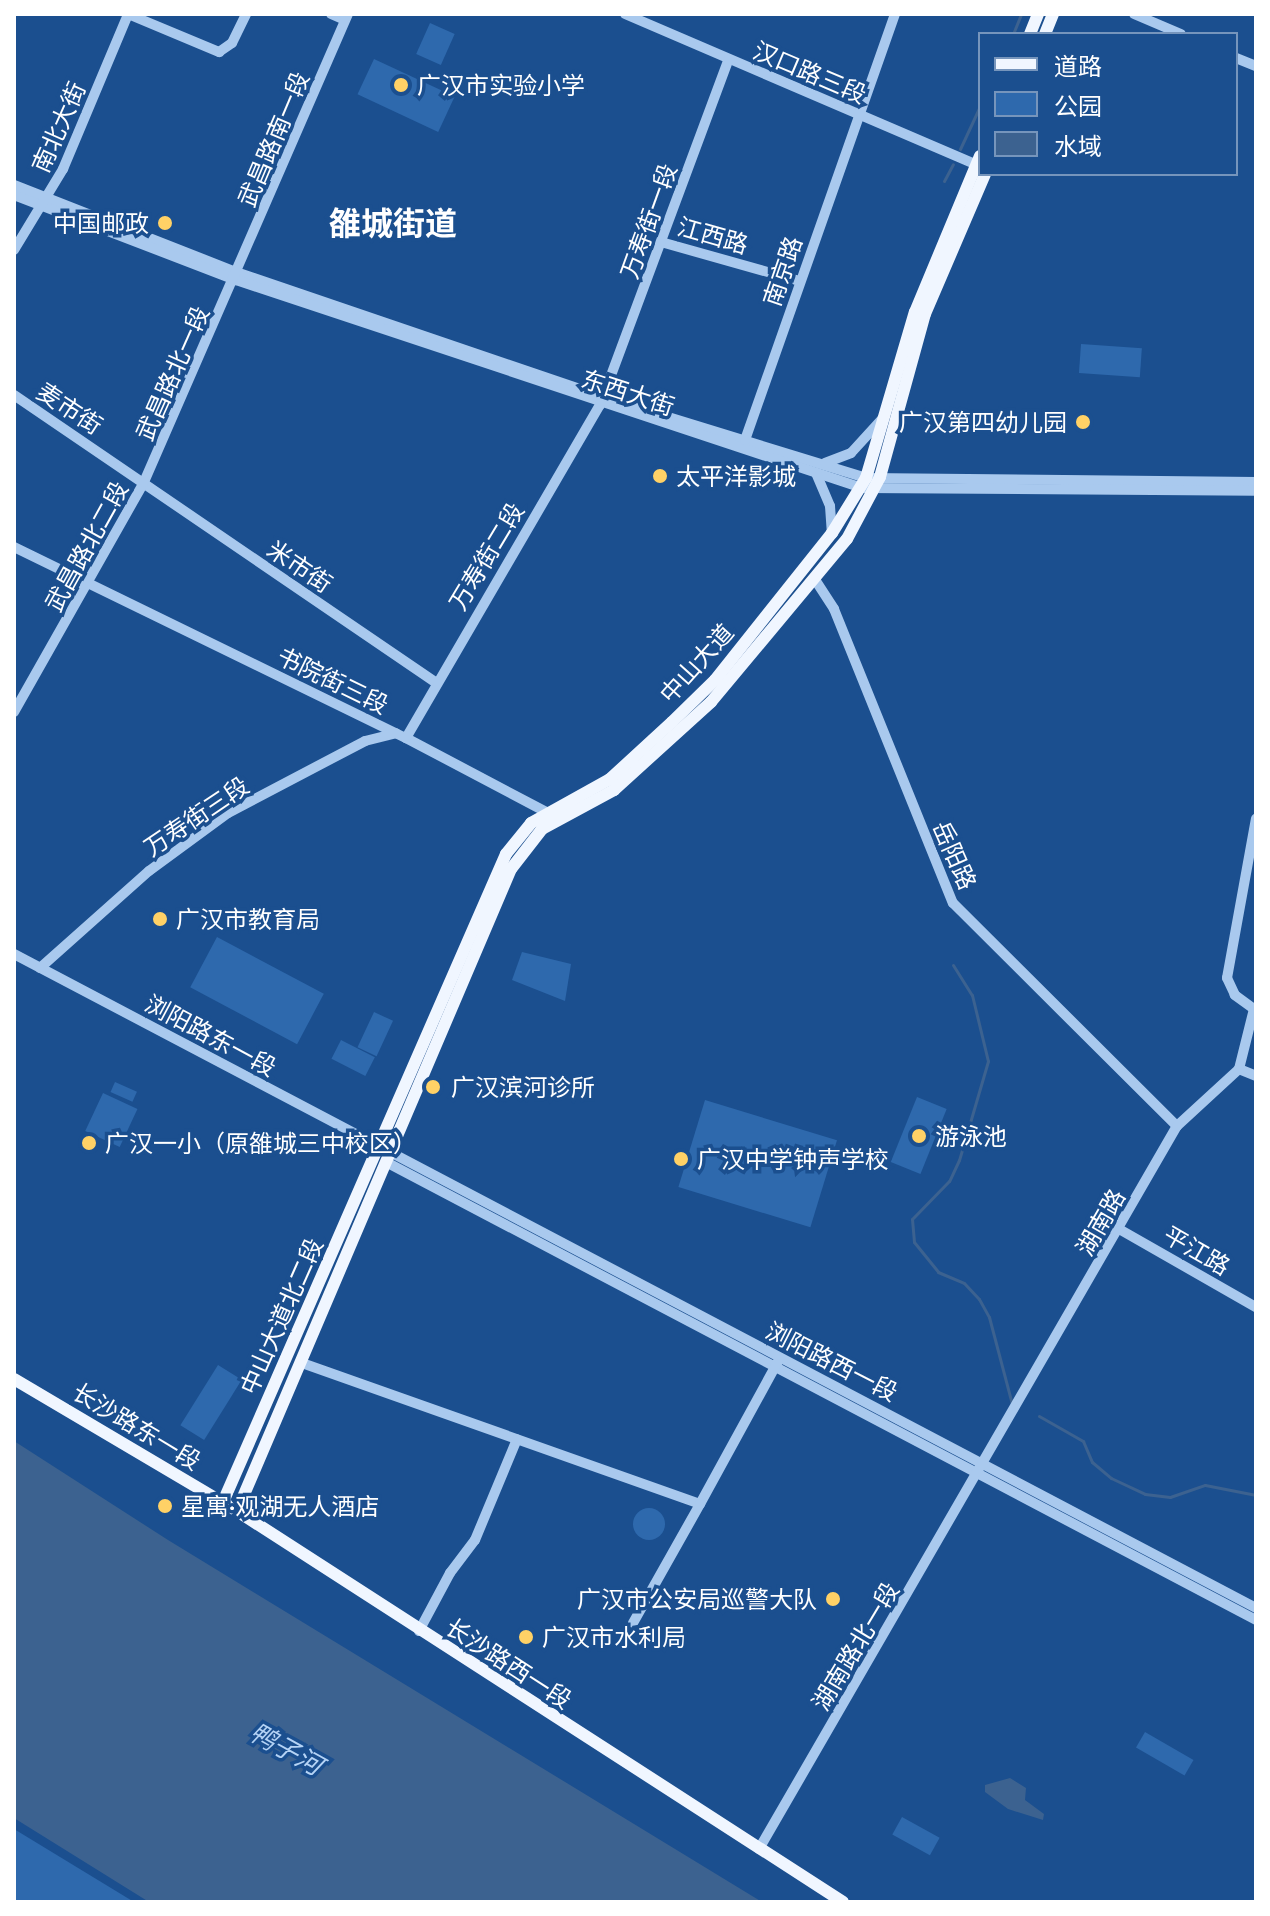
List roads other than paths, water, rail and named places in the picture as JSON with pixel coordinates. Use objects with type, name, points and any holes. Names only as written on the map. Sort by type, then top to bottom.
[{"type":"main road","name":"中山大道","points":[[376,1146],[506,854],[552,815],[610,779],[715,680],[871,482],[884,416],[915,312],[978,170]]},
{"type":"main road","name":"中山大道","points":[[387,1158],[511,869],[523,850],[552,815],[614,790],[711,702],[854,529],[925,314],[978,170]]},
{"type":"main road","name":"中山大道北二段","points":[[223,1502],[376,1146]]},
{"type":"main road","name":"中山大道北二段","points":[[237,1511],[387,1158]]},
{"type":"main road","name":"长沙路东一段","points":[[14,1379],[237,1511]]},
{"type":"main road","name":"长沙路西一段","points":[[237,1511],[843,1902]]},
{"type":"street","points":[[128,14],[219,52],[232,43],[246,14]]},
{"type":"street","name":"南北大街","points":[[14,250],[44,205],[128,14]]},
{"type":"street","points":[[331,14],[346,17]]},
{"type":"street","name":"汉口路三段","points":[[625,14],[978,164]]},
{"type":"street","name":"南京路","points":[[745,440],[857,114],[895,14]]},
{"type":"street","points":[[1134,14],[1176,32]]},
{"type":"street","name":"武昌路南一段","points":[[237,276],[346,17]]},
{"type":"street","name":"万寿街一段","points":[[602,401],[729,59]]},
{"type":"street","name":"东西大街","points":[[14,185],[44,205]]},
{"type":"street","name":"东西大街","points":[[14,195],[237,276],[602,401],[819,469],[871,482],[1256,491]]},
{"type":"street","name":"江西路","points":[[661,242],[800,281]]},
{"type":"street","name":"武昌路北一段","points":[[144,482],[237,276]]},
{"type":"street","name":"麦市街","points":[[14,395],[144,482]]},
{"type":"street","name":"东西大街","points":[[602,401],[745,440],[819,469]]},
{"type":"street","name":"万寿街二段","points":[[401,735],[602,401]]},
{"type":"street","points":[[832,533],[830,506],[819,469],[851,453],[884,416]]},
{"type":"street","name":"武昌路北二段","points":[[14,712],[88,586],[144,482]]},
{"type":"street","name":"米市街","points":[[144,482],[435,682]]},
{"type":"street","name":"东西大街","points":[[871,482],[1256,482]]},
{"type":"street","name":"书院街三段","points":[[14,547],[88,586],[401,735],[552,815]]},
{"type":"street","name":"岳阳路","points":[[814,578],[834,609],[953,903],[1177,1126]]},
{"type":"street","name":"万寿街三段","points":[[40,968],[149,871],[228,813],[365,741],[401,735]]},
{"type":"street","points":[[1256,819],[1227,978],[1235,995],[1255,1009],[1239,1069],[1256,1076]]},
{"type":"street","name":"浏阳路东一段","points":[[14,954],[376,1146],[387,1158]]},
{"type":"street","name":"湖南路","points":[[984,1468],[1177,1126],[1239,1069]]},
{"type":"street","name":"浏阳路西一段","points":[[387,1158],[1256,1608]]},
{"type":"street","name":"平江路","points":[[1119,1229],[1256,1307]]},
{"type":"street","points":[[633,1623],[779,1362]]},
{"type":"street","points":[[302,1363],[700,1504]]},
{"type":"street","points":[[419,1631],[450,1573],[475,1540],[517,1439]]},
{"type":"street","points":[[984,1468],[1256,1620]]},
{"type":"street","name":"湖南路北一段","points":[[759,1849],[984,1468]]},
{"type":"water","name":"鸭子河","points":[[14,1441],[168,1540],[762,1902],[149,1902],[14,1818]]},
{"type":"water","points":[[1010,1778],[1026,1788],[1025,1800],[1044,1814],[1043,1820],[1008,1809],[985,1792],[985,1785]]},
{"type":"waterway","points":[[1014,32],[1021,14]]},
{"type":"waterway","points":[[960,149],[978,110]]},
{"type":"waterway","points":[[944,181],[953,164]]},
{"type":"waterway","points":[[953,965],[972,995],[988,1061],[959,1160],[949,1181],[912,1219],[914,1242],[938,1272],[964,1283],[979,1299],[989,1317],[1012,1404]]},
{"type":"waterway","points":[[1039,1416],[1083,1441],[1092,1462],[1111,1478],[1145,1494],[1170,1497],[1205,1485],[1256,1495]]},
{"type":"place","name":"广汉市实验小学","points":[[401,85]]},
{"type":"place","name":"中国邮政","points":[[165,223]]},
{"type":"place","name":"广汉第四幼儿园","points":[[1083,422]]},
{"type":"place","name":"太平洋影城","points":[[660,476]]},
{"type":"place","name":"广汉市教育局","points":[[160,919]]},
{"type":"place","name":"广汉滨河诊所","points":[[433,1087]]},
{"type":"place","name":"游泳池","points":[[919,1136]]},
{"type":"place","name":"广汉一小（原雒城三中校区）","points":[[89,1143]]},
{"type":"place","name":"广汉中学钟声学校","points":[[681,1159]]},
{"type":"place","name":"星寓·观湖无人酒店","points":[[165,1506]]},
{"type":"place","name":"广汉市公安局巡警大队","points":[[833,1599]]},
{"type":"place","name":"广汉市水利局","points":[[526,1637]]},
{"type":"district","name":"雒城街道","points":[[393,223]]}]
